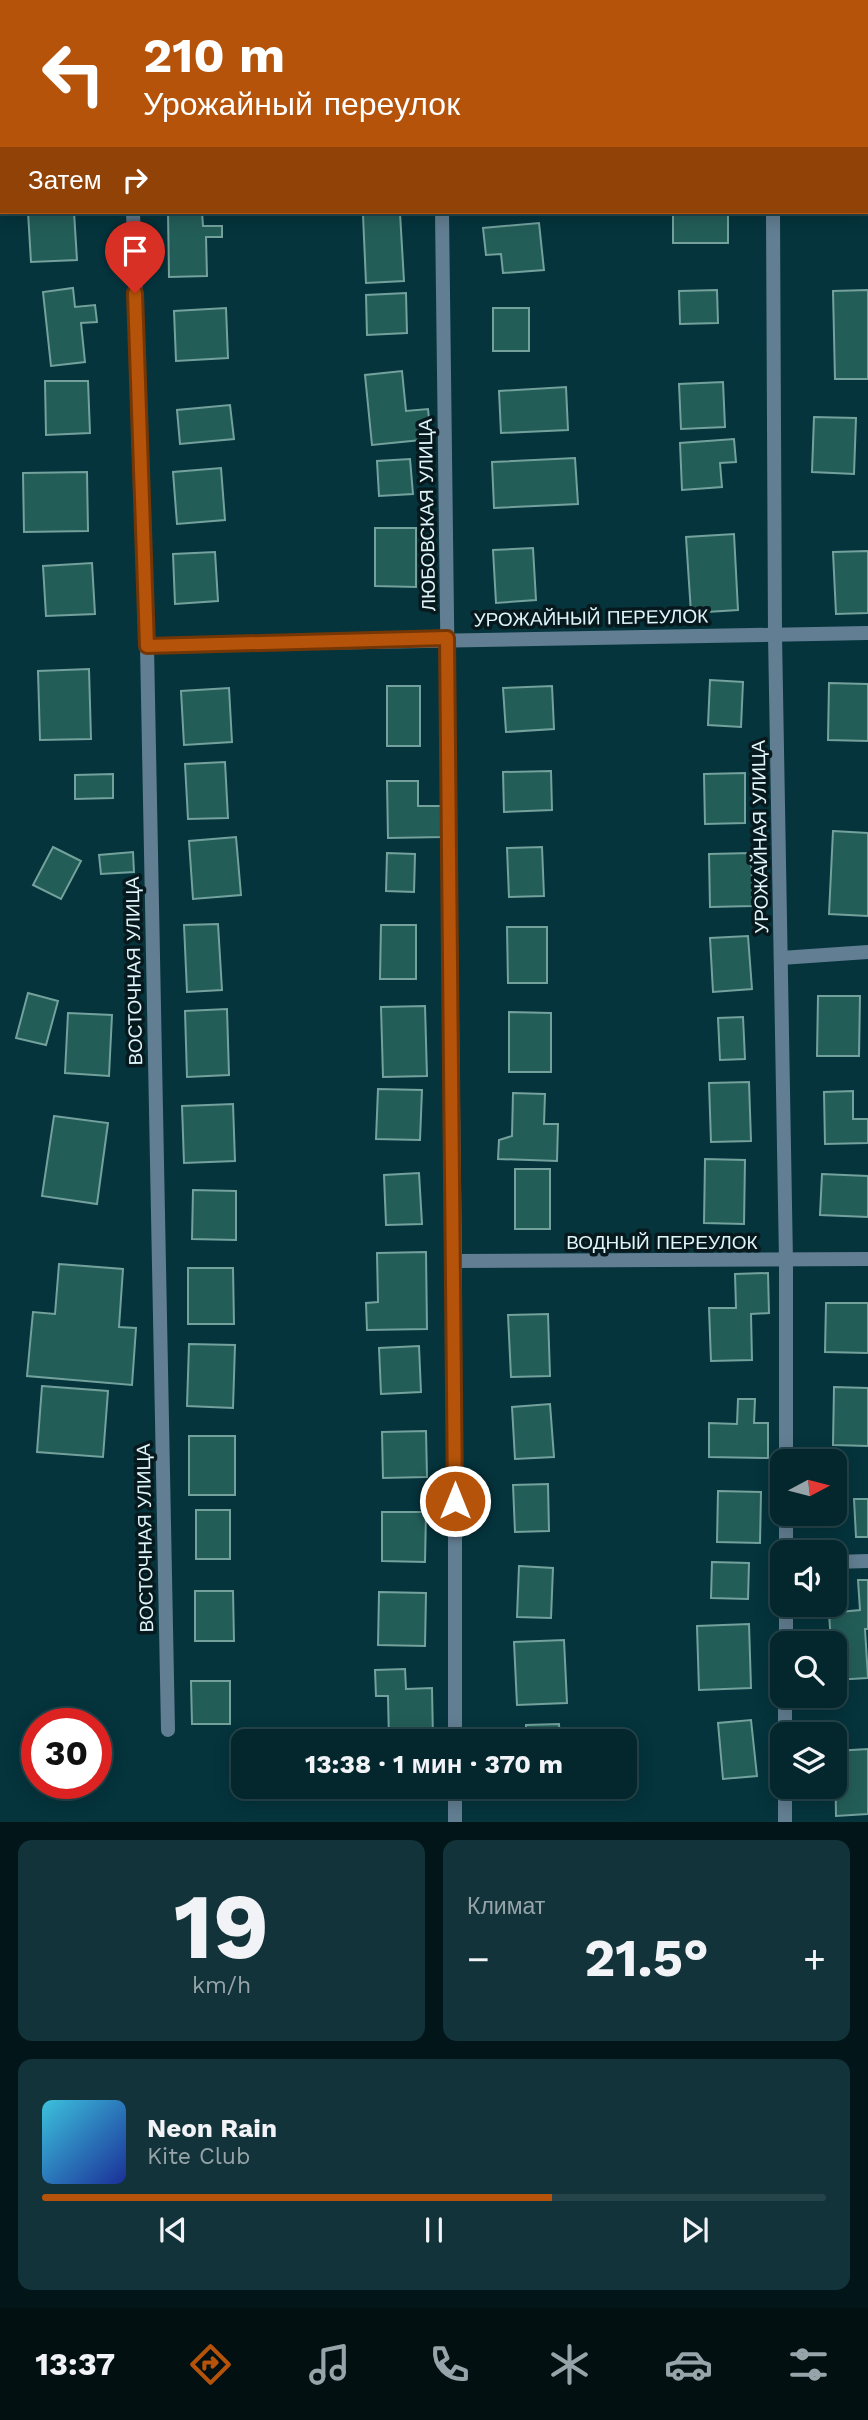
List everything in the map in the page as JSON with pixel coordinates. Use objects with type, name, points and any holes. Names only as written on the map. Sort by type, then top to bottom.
[{"type":"street","name":"ВОСТОЧНАЯ УЛИЦА","points":[[133,214],[147,646],[168,1730]]},
{"type":"street","name":"ЛЮБОВСКАЯ УЛИЦА","points":[[442,214],[455,1261],[455,1729]]},
{"type":"street","name":"УРОЖАЙНАЯ УЛИЦА","points":[[774,214],[775,635],[786,1261],[786,1449]]},
{"type":"street","name":"УРОЖАЙНЫЙ ПЕРЕУЛОК","points":[[147,646],[447,638],[868,633]]},
{"type":"street","points":[[781,958],[868,952]]},
{"type":"street","name":"ВОДНЫЙ ПЕРЕУЛОК","points":[[455,1261],[868,1259]]},
{"type":"street","points":[[847,1562],[868,1561]]},
{"type":"street","points":[[455,1799],[455,1822]]},
{"type":"street","points":[[785,1799],[785,1822]]},
{"type":"building","points":[[28,214],[74,214],[77,260],[31,262]]},
{"type":"building","points":[[168,214],[202,214],[203,226],[222,226],[222,237],[206,237],[207,276],[169,277]]},
{"type":"building","points":[[400,214],[404,281],[366,283],[363,215]]},
{"type":"building","points":[[673,214],[728,214],[728,243],[673,243]]},
{"type":"building","points":[[539,223],[544,270],[503,273],[501,254],[486,255],[483,228]]},
{"type":"building","points":[[73,288],[75,307],[95,305],[97,322],[81,323],[85,362],[51,366],[43,292]]},
{"type":"building","points":[[717,290],[718,323],[680,324],[679,291]]},
{"type":"building","points":[[868,290],[868,379],[835,379],[833,291]]},
{"type":"building","points":[[406,293],[407,333],[367,335],[366,295]]},
{"type":"building","points":[[226,308],[228,358],[176,361],[174,311]]},
{"type":"building","points":[[493,308],[529,308],[529,351],[493,351]]},
{"type":"building","points":[[402,371],[406,411],[428,409],[431,439],[372,445],[365,375]]},
{"type":"building","points":[[45,381],[88,381],[90,433],[46,435]]},
{"type":"building","points":[[723,382],[725,427],[681,429],[679,384]]},
{"type":"building","points":[[566,387],[568,430],[501,433],[499,391]]},
{"type":"building","points":[[230,405],[234,439],[180,444],[177,410]]},
{"type":"building","points":[[814,417],[856,418],[854,474],[812,472]]},
{"type":"building","points":[[734,439],[736,462],[720,463],[722,487],[682,490],[680,443]]},
{"type":"building","points":[[575,458],[578,504],[494,508],[492,462]]},
{"type":"building","points":[[410,459],[413,494],[379,496],[377,461]]},
{"type":"building","points":[[221,468],[225,520],[177,524],[173,472]]},
{"type":"building","points":[[87,472],[88,531],[24,532],[23,473]]},
{"type":"building","points":[[375,528],[416,528],[416,587],[375,586]]},
{"type":"building","points":[[734,534],[738,610],[691,613],[686,537]]},
{"type":"building","points":[[533,548],[536,600],[496,603],[493,550]]},
{"type":"building","points":[[868,551],[868,613],[836,614],[833,552]]},
{"type":"building","points":[[215,552],[218,601],[175,604],[173,554]]},
{"type":"building","points":[[92,563],[95,614],[46,616],[43,566]]},
{"type":"building","points":[[89,669],[91,739],[40,740],[38,671]]},
{"type":"building","points":[[710,680],[743,682],[741,727],[708,725]]},
{"type":"building","points":[[829,683],[868,684],[868,741],[828,740]]},
{"type":"building","points":[[387,686],[420,686],[420,746],[387,746]]},
{"type":"building","points":[[552,686],[554,729],[506,732],[503,688]]},
{"type":"building","points":[[229,688],[232,742],[184,745],[181,691]]},
{"type":"building","points":[[225,762],[228,818],[188,819],[185,764]]},
{"type":"building","points":[[551,771],[552,810],[504,812],[503,772]]},
{"type":"building","points":[[745,773],[745,823],[705,824],[704,774]]},
{"type":"building","points":[[113,774],[113,798],[75,799],[75,775]]},
{"type":"building","points":[[387,781],[418,781],[418,806],[443,806],[443,837],[388,838]]},
{"type":"building","points":[[833,831],[868,833],[868,916],[829,914]]},
{"type":"building","points":[[236,837],[241,895],[193,899],[189,841]]},
{"type":"building","points":[[53,847],[81,861],[61,899],[33,885]]},
{"type":"building","points":[[542,847],[544,896],[509,897],[507,848]]},
{"type":"building","points":[[133,852],[134,872],[101,874],[99,855]]},
{"type":"building","points":[[387,853],[415,854],[414,892],[386,891]]},
{"type":"building","points":[[751,853],[753,906],[710,907],[709,854]]},
{"type":"building","points":[[218,924],[222,990],[187,992],[184,925]]},
{"type":"building","points":[[381,925],[416,925],[416,979],[380,979]]},
{"type":"building","points":[[507,927],[547,927],[547,983],[508,983]]},
{"type":"building","points":[[748,936],[752,989],[713,992],[710,938]]},
{"type":"building","points":[[28,993],[58,1001],[46,1045],[16,1038]]},
{"type":"building","points":[[818,996],[860,996],[859,1056],[817,1056]]},
{"type":"building","points":[[425,1006],[427,1076],[383,1077],[381,1007]]},
{"type":"building","points":[[227,1009],[229,1075],[187,1077],[185,1011]]},
{"type":"building","points":[[509,1012],[551,1013],[551,1072],[509,1072]]},
{"type":"building","points":[[68,1013],[112,1015],[109,1076],[65,1073]]},
{"type":"building","points":[[743,1017],[745,1059],[720,1060],[718,1018]]},
{"type":"building","points":[[749,1082],[751,1141],[711,1142],[709,1083]]},
{"type":"building","points":[[378,1089],[422,1090],[420,1140],[376,1139]]},
{"type":"building","points":[[853,1091],[853,1119],[868,1119],[868,1143],[825,1144],[824,1092]]},
{"type":"building","points":[[513,1093],[545,1094],[544,1124],[558,1124],[557,1161],[498,1159],[499,1140],[512,1136]]},
{"type":"building","points":[[233,1104],[235,1161],[184,1163],[182,1106]]},
{"type":"building","points":[[54,1116],[108,1123],[97,1204],[42,1196]]},
{"type":"building","points":[[705,1159],[745,1160],[744,1224],[704,1223]]},
{"type":"building","points":[[515,1169],[550,1169],[550,1229],[515,1229]]},
{"type":"building","points":[[419,1173],[422,1224],[386,1225],[384,1175]]},
{"type":"building","points":[[822,1174],[868,1176],[868,1217],[820,1215]]},
{"type":"building","points":[[193,1190],[236,1191],[236,1240],[192,1239]]},
{"type":"building","points":[[426,1252],[427,1329],[367,1330],[366,1303],[378,1302],[377,1253]]},
{"type":"building","points":[[59,1264],[123,1269],[119,1327],[136,1328],[132,1385],[27,1376],[33,1312],[55,1314]]},
{"type":"building","points":[[188,1268],[233,1268],[234,1324],[188,1324]]},
{"type":"building","points":[[768,1273],[769,1313],[751,1314],[752,1360],[711,1361],[709,1308],[736,1308],[735,1274]]},
{"type":"building","points":[[826,1303],[868,1303],[868,1353],[825,1352]]},
{"type":"building","points":[[548,1314],[550,1376],[511,1377],[508,1315]]},
{"type":"building","points":[[189,1344],[235,1345],[233,1408],[187,1406]]},
{"type":"building","points":[[419,1346],[421,1392],[381,1394],[379,1348]]},
{"type":"building","points":[[42,1386],[108,1391],[103,1457],[37,1452]]},
{"type":"building","points":[[834,1387],[868,1388],[868,1446],[833,1445]]},
{"type":"building","points":[[738,1399],[755,1399],[754,1423],[768,1423],[768,1458],[709,1457],[709,1423],[737,1424]]},
{"type":"building","points":[[550,1404],[554,1457],[515,1459],[512,1407]]},
{"type":"building","points":[[426,1431],[427,1477],[383,1478],[382,1432]]},
{"type":"building","points":[[189,1436],[235,1436],[235,1495],[189,1495]]},
{"type":"building","points":[[548,1484],[549,1531],[515,1532],[513,1485]]},
{"type":"building","points":[[718,1491],[761,1492],[760,1543],[717,1542]]},
{"type":"building","points":[[854,1499],[868,1499],[868,1537],[856,1537]]},
{"type":"building","points":[[196,1510],[230,1510],[230,1559],[196,1559]]},
{"type":"building","points":[[382,1512],[426,1512],[425,1562],[382,1561]]},
{"type":"building","points":[[712,1562],[749,1563],[748,1599],[711,1598]]},
{"type":"building","points":[[519,1566],[553,1568],[551,1618],[517,1617]]},
{"type":"building","points":[[858,1580],[868,1580],[868,1629],[865,1629],[868,1678],[847,1679],[847,1631],[830,1631],[829,1617],[847,1617],[847,1611],[860,1610]]},
{"type":"building","points":[[195,1591],[233,1591],[234,1641],[195,1641]]},
{"type":"building","points":[[379,1592],[426,1593],[425,1646],[378,1645]]},
{"type":"building","points":[[749,1624],[751,1688],[699,1690],[697,1626]]},
{"type":"building","points":[[564,1640],[567,1703],[517,1705],[514,1642]]},
{"type":"building","points":[[405,1669],[406,1689],[432,1688],[433,1729],[389,1729],[388,1696],[376,1696],[375,1670]]},
{"type":"building","points":[[191,1681],[230,1681],[230,1724],[192,1724]]},
{"type":"building","points":[[751,1720],[757,1776],[723,1779],[718,1723]]},
{"type":"building","points":[[559,1724],[559,1729],[526,1729],[526,1725]]},
{"type":"building","points":[[868,1749],[868,1814],[836,1816],[836,1799],[847,1799],[847,1750]]},
{"type":"route","points":[[135,293],[147,646],[447,638],[455,1261],[455,1501]]}]
